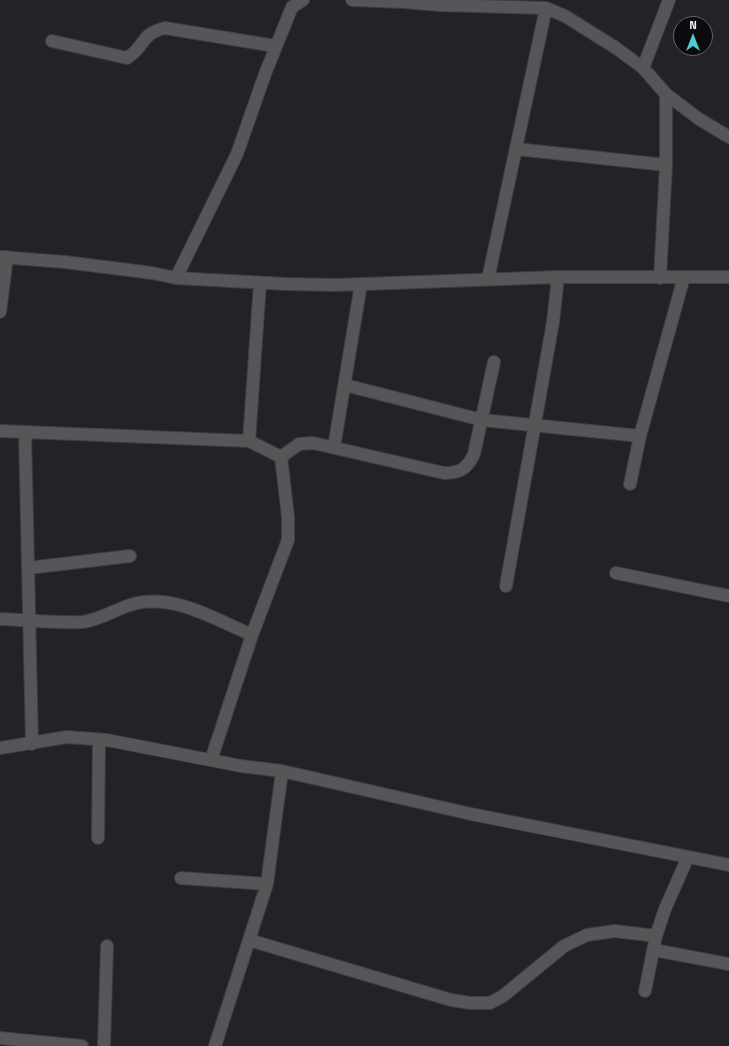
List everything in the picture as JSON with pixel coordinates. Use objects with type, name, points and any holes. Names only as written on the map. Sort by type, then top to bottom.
[{"type":"street","points":[[176,278],[237,154],[275,46],[292,7],[303,0]]},
{"type":"street","points":[[352,0],[404,2],[439,6],[532,3],[546,8],[565,16],[616,48],[643,68],[666,94],[699,119],[729,137]]},
{"type":"street","points":[[643,68],[669,0]]},
{"type":"street","points":[[488,279],[546,8]]},
{"type":"street","points":[[52,41],[127,58],[138,52],[143,41],[152,31],[165,28],[275,46]]},
{"type":"street","points":[[660,278],[666,165],[666,94]]},
{"type":"street","points":[[516,149],[666,165]]},
{"type":"street","points":[[0,312],[4,257],[152,272],[176,278],[260,283],[362,284],[558,277],[729,277]]},
{"type":"street","points":[[506,586],[552,322],[558,277]]},
{"type":"street","points":[[630,484],[640,436],[684,277]]},
{"type":"street","points":[[249,441],[260,283]]},
{"type":"street","points":[[334,447],[362,284]]},
{"type":"street","points":[[281,457],[299,444],[314,443],[444,473],[455,473],[463,470],[469,465],[482,420],[494,362]]},
{"type":"street","points":[[345,385],[482,420],[640,436]]},
{"type":"street","points":[[0,431],[249,441],[281,457]]},
{"type":"street","points":[[25,433],[32,744]]},
{"type":"street","points":[[211,760],[252,635],[288,540],[288,517],[281,457]]},
{"type":"street","points":[[28,568],[130,556]]},
{"type":"street","points":[[616,573],[729,596]]},
{"type":"street","points":[[0,619],[83,622],[99,618],[124,606],[138,603],[170,603],[187,606],[252,635]]},
{"type":"street","points":[[0,748],[32,744],[67,737],[99,740],[282,772],[471,814],[729,865]]},
{"type":"street","points":[[98,838],[99,740]]},
{"type":"street","points":[[215,1046],[267,884],[282,772]]},
{"type":"street","points":[[645,991],[656,936],[665,909],[688,857]]},
{"type":"street","points":[[181,878],[267,884]]},
{"type":"street","points":[[249,940],[451,1000],[470,1003],[490,1003],[503,996],[564,946],[587,935],[615,931],[656,936]]},
{"type":"street","points":[[104,1046],[107,946]]},
{"type":"street","points":[[654,950],[729,964]]},
{"type":"street","points":[[0,1038],[56,1045],[82,1046]]}]
